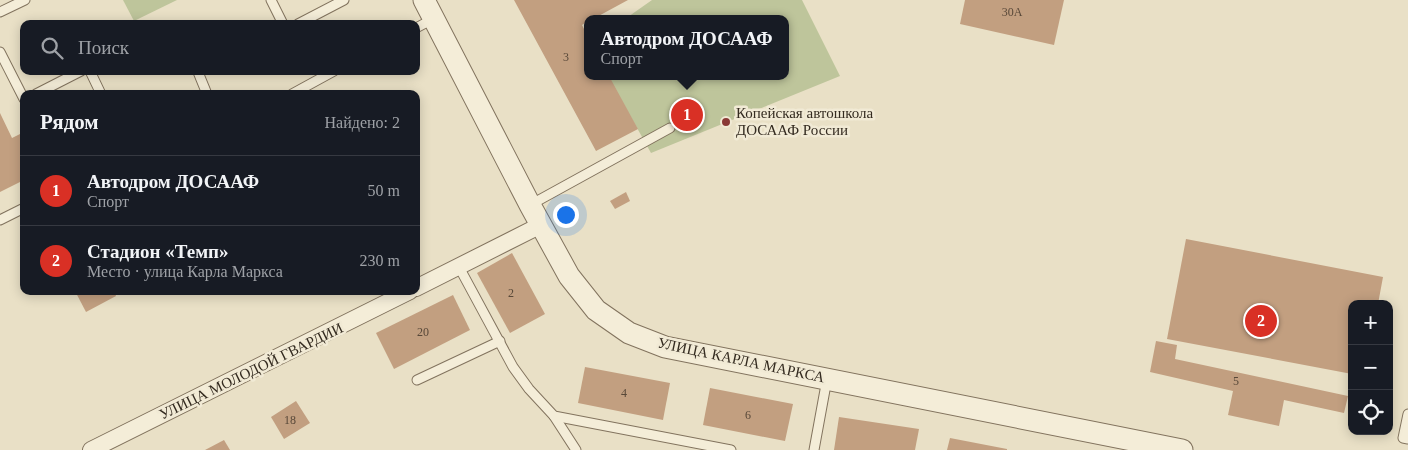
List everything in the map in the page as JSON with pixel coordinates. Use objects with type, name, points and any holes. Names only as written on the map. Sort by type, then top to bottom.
[{"type":"street","name":"УЛИЦА КАРЛА МАРКСА","points":[[424,0],[425,24],[569,276],[596,310],[629,333],[665,346],[1133,445],[1182,450]]},
{"type":"street","points":[[420,286],[541,225]]},
{"type":"street","name":"УЛИЦА МОЛОДОЙ ГВАРДИИ","points":[[91,450],[402,295]]},
{"type":"lane","points":[[0,12],[25,0]]},
{"type":"lane","points":[[271,0],[281,20]]},
{"type":"lane","points":[[306,20],[344,0]]},
{"type":"lane","points":[[0,52],[20,91]]},
{"type":"lane","points":[[44,90],[73,75]]},
{"type":"lane","points":[[92,75],[99,90]]},
{"type":"lane","points":[[199,75],[206,90]]},
{"type":"lane","points":[[299,90],[327,75]]},
{"type":"lane","points":[[530,205],[670,128]]},
{"type":"lane","points":[[0,220],[20,210]]},
{"type":"lane","points":[[459,267],[514,367],[529,390],[554,416],[576,450]]},
{"type":"lane","points":[[417,380],[500,342]]},
{"type":"lane","points":[[814,450],[827,379]]},
{"type":"lane","points":[[1408,414],[1403,438],[1408,439]]},
{"type":"lane","points":[[554,416],[731,450]]},
{"type":"green space","points":[[123,0],[177,0],[136,20],[133,20]]},
{"type":"green space","points":[[652,0],[802,0],[840,76],[651,153],[610,80],[789,80],[789,15],[631,15]]},
{"type":"building","points":[[514,0],[628,0],[600,15],[584,15],[584,24],[582,25],[584,29],[584,80],[611,80],[638,129],[596,151]]},
{"type":"building","points":[[965,0],[1064,0],[1054,45],[960,24]]},
{"type":"building","points":[[0,113],[12,138],[20,134],[20,182],[0,192]]},
{"type":"building","points":[[626,192],[630,201],[615,209],[610,201]]},
{"type":"building","points":[[1186,239],[1383,277],[1379,300],[1348,300],[1348,373],[1167,339]]},
{"type":"building","points":[[512,253],[545,314],[510,333],[477,273]]},
{"type":"building","points":[[77,295],[116,295],[116,296],[86,312]]},
{"type":"building","points":[[453,295],[470,330],[394,369],[376,333]]},
{"type":"building","points":[[1156,341],[1177,345],[1175,359],[1348,396],[1344,413],[1284,400],[1279,426],[1228,415],[1233,391],[1150,372]]},
{"type":"building","points":[[585,367],[670,383],[663,420],[578,403]]},
{"type":"building","points":[[710,388],[793,404],[785,441],[703,425]]},
{"type":"building","points":[[296,401],[310,423],[284,439],[271,417]]},
{"type":"building","points":[[839,417],[919,429],[915,450],[834,450]]},
{"type":"building","points":[[950,438],[1007,449],[1007,450],[947,450]]},
{"type":"building","points":[[224,440],[230,450],[205,450]]},
{"type":"place","name":"Автодром ДОСААФ","points":[[687,115]]},
{"type":"place","name":"Копейская автошкола ДОСААФ России","points":[[726,122]]},
{"type":"place","name":"Стадион «Темп»","points":[[1261,321]]}]
